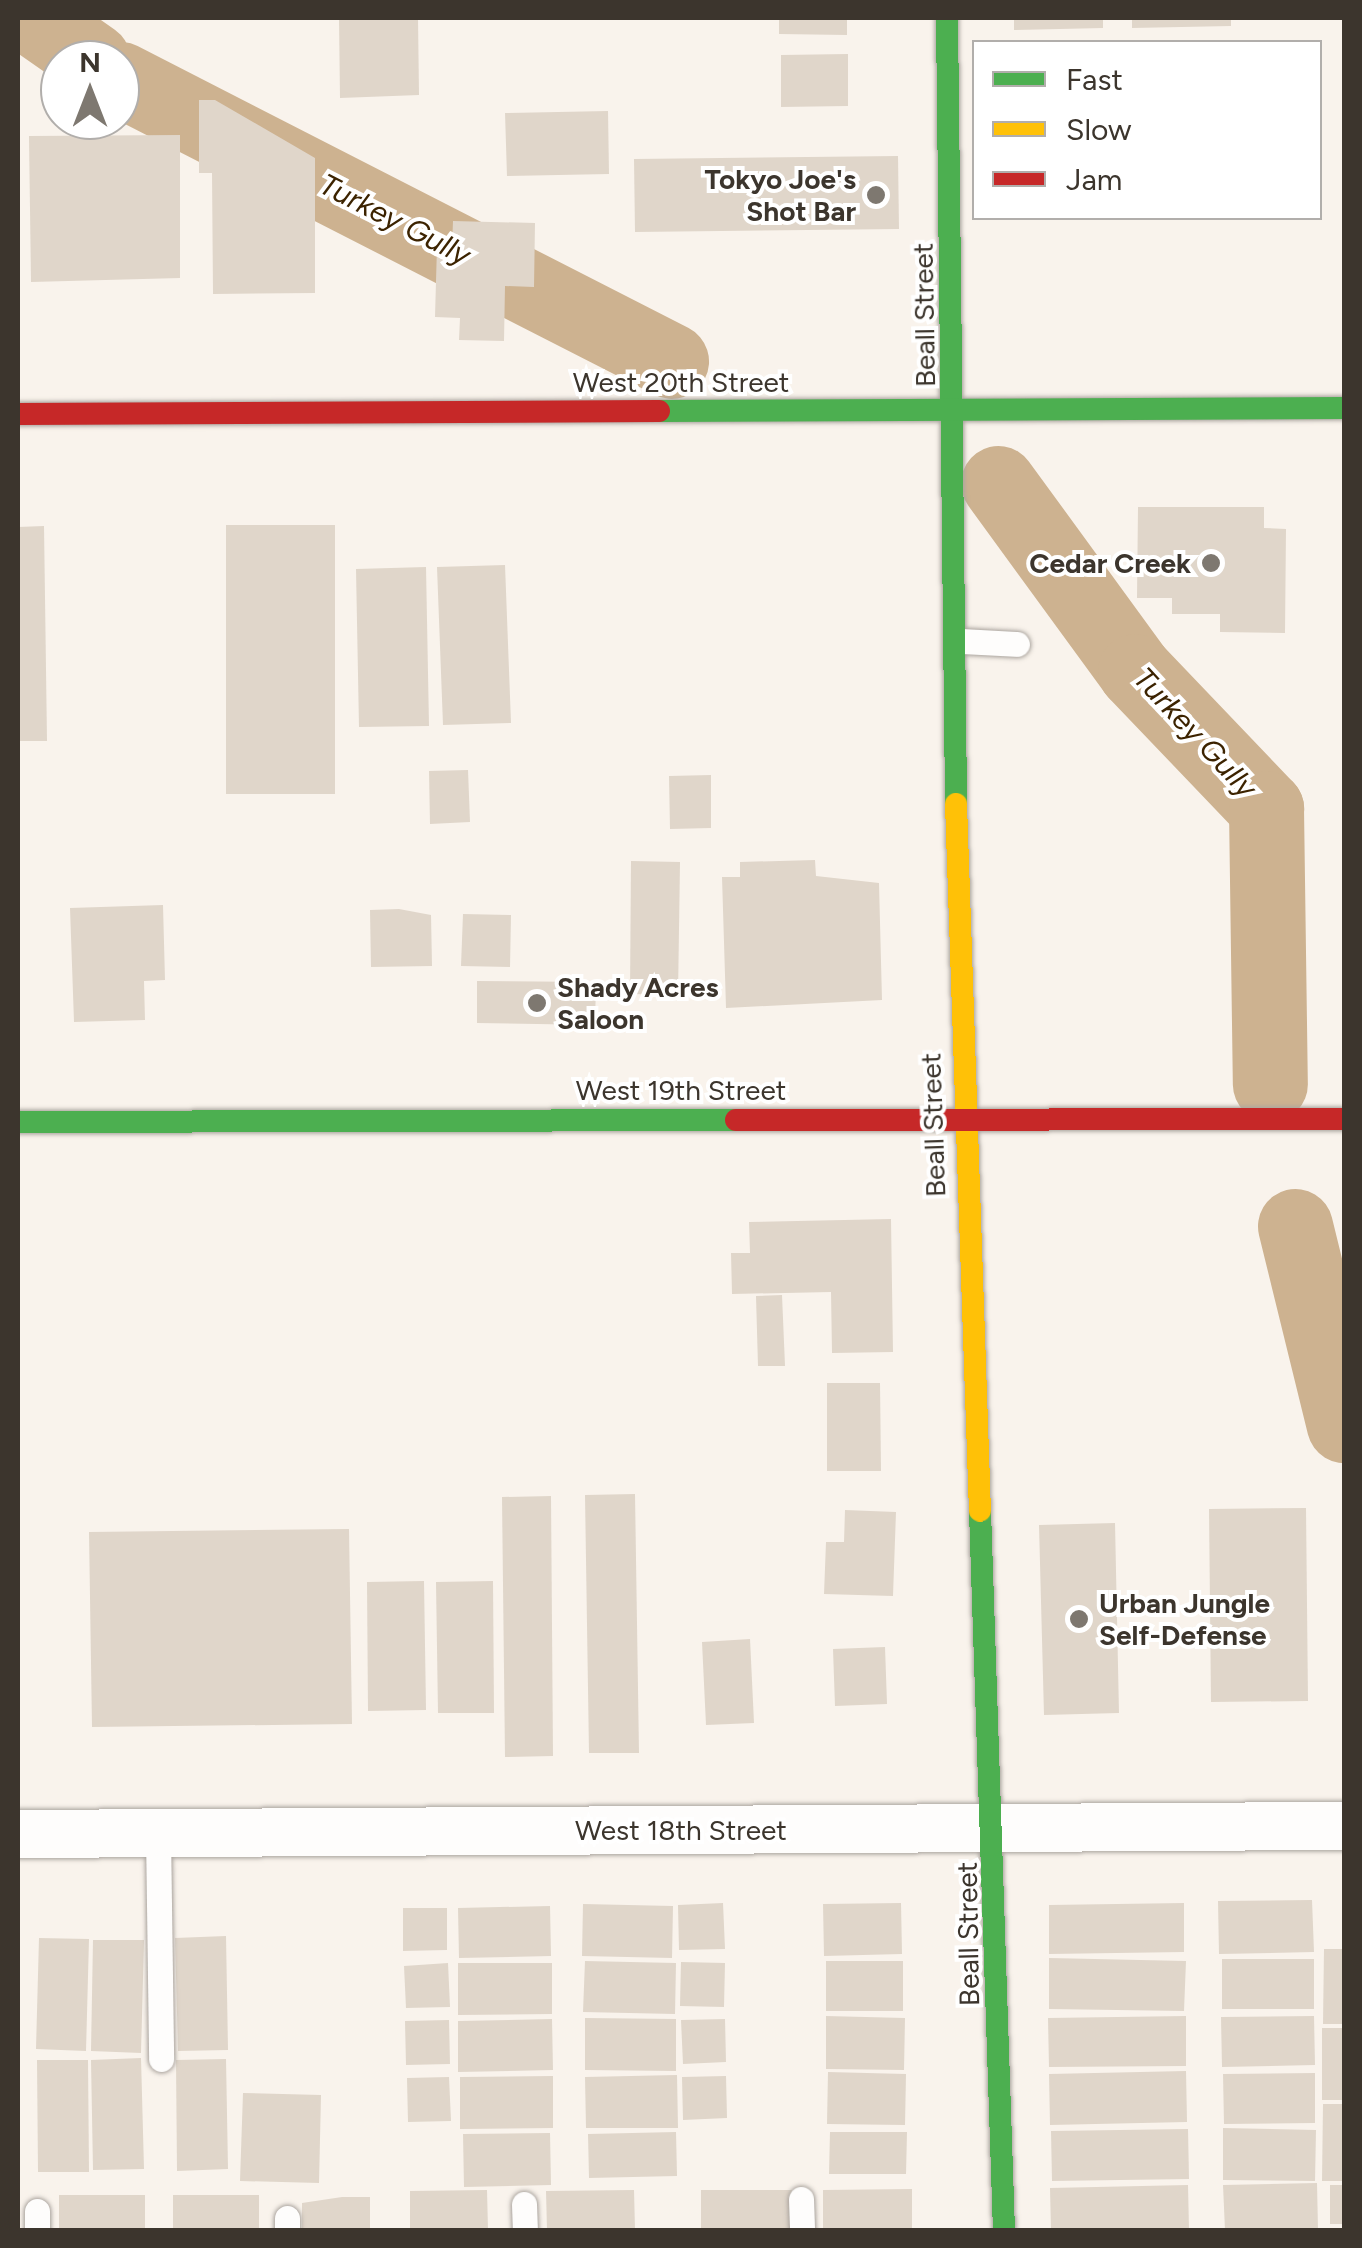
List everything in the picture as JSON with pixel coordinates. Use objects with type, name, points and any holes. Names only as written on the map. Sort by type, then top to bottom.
[{"type":"street","name":"Beall Street","points":[[947,18],[960,641],[960,1120],[996,1828],[1004,2230]]},
{"type":"street","name":"West 20th Street","points":[[18,414],[1344,408]]},
{"type":"street","name":"West 19th Street","points":[[18,1122],[1344,1119]]},
{"type":"street","name":"West 18th Street","points":[[18,1834],[1344,1826]]},
{"type":"lane","points":[[960,641],[1017,644]]},
{"type":"lane","points":[[158,1833],[161,2059]]},
{"type":"lane","points":[[801,2200],[802,2230]]},
{"type":"lane","points":[[524,2204],[525,2230]]},
{"type":"building","points":[[339,18],[418,18],[419,95],[340,98]]},
{"type":"building","points":[[779,18],[847,18],[847,35],[779,34]]},
{"type":"building","points":[[1014,18],[1103,18],[1103,28],[1014,30]]},
{"type":"building","points":[[1132,18],[1231,18],[1231,26],[1132,28]]},
{"type":"building","points":[[848,54],[848,106],[781,107],[781,55]]},
{"type":"building","points":[[199,100],[215,100],[315,158],[315,293],[213,294],[212,173],[199,173]]},
{"type":"building","points":[[608,111],[609,174],[507,176],[505,113]]},
{"type":"building","points":[[140,135],[180,135],[180,278],[31,282],[29,136],[40,136],[40,140],[140,140]]},
{"type":"building","points":[[898,156],[899,229],[635,232],[634,159]]},
{"type":"building","points":[[453,221],[535,223],[534,287],[505,286],[504,341],[459,340],[460,318],[435,317],[437,246],[452,246]]},
{"type":"building","name":"Cedar Creek","points":[[1138,507],[1264,507],[1264,528],[1286,529],[1285,633],[1220,632],[1220,614],[1172,614],[1172,598],[1137,598]]},
{"type":"building","points":[[226,525],[335,525],[335,794],[226,794]]},
{"type":"building","points":[[44,526],[47,741],[18,741],[18,527]]},
{"type":"building","points":[[505,565],[511,723],[443,725],[437,567]]},
{"type":"building","points":[[426,567],[429,726],[359,727],[356,569]]},
{"type":"building","points":[[468,770],[470,822],[430,824],[429,771]]},
{"type":"building","points":[[711,775],[711,828],[670,829],[669,776]]},
{"type":"building","points":[[815,860],[816,876],[879,883],[882,1000],[726,1008],[722,877],[740,877],[740,862]]},
{"type":"building","points":[[631,861],[680,862],[678,995],[630,994]]},
{"type":"building","points":[[163,905],[165,980],[144,981],[145,1020],[74,1022],[70,908]]},
{"type":"building","points":[[399,909],[431,915],[432,966],[371,967],[370,910]]},
{"type":"building","points":[[463,914],[511,915],[510,967],[461,966]]},
{"type":"building","name":"Shady Acres Saloon","points":[[477,981],[596,982],[595,1025],[477,1023]]},
{"type":"building","points":[[891,1219],[893,1352],[832,1353],[831,1292],[732,1294],[731,1253],[750,1253],[749,1222]]},
{"type":"building","points":[[782,1295],[785,1366],[758,1366],[756,1296]]},
{"type":"building","points":[[827,1383],[880,1383],[881,1471],[827,1471]]},
{"type":"building","points":[[635,1494],[639,1753],[589,1753],[585,1495]]},
{"type":"building","points":[[551,1496],[553,1756],[505,1757],[502,1497]]},
{"type":"building","points":[[1306,1508],[1308,1701],[1211,1702],[1209,1509]]},
{"type":"building","points":[[845,1510],[896,1512],[893,1596],[824,1594],[826,1542],[844,1542]]},
{"type":"building","name":"Urban Jungle Self-Defense","points":[[1115,1523],[1119,1713],[1044,1715],[1039,1525]]},
{"type":"building","points":[[349,1529],[352,1724],[92,1727],[89,1532]]},
{"type":"building","points":[[424,1581],[426,1710],[368,1711],[367,1582]]},
{"type":"building","points":[[493,1581],[494,1713],[438,1713],[436,1582]]},
{"type":"building","points":[[750,1639],[754,1723],[706,1725],[702,1642]]},
{"type":"building","points":[[885,1647],[887,1704],[835,1706],[833,1649]]},
{"type":"building","points":[[1312,1900],[1314,1952],[1219,1954],[1218,1901]]},
{"type":"building","points":[[723,1903],[725,1949],[679,1950],[678,1905]]},
{"type":"building","points":[[901,1903],[902,1954],[824,1956],[823,1904]]},
{"type":"building","points":[[1184,1903],[1184,1952],[1049,1954],[1049,1905]]},
{"type":"building","points":[[583,1904],[673,1906],[672,1958],[582,1956]]},
{"type":"building","points":[[550,1906],[551,1956],[459,1958],[458,1908]]},
{"type":"building","points":[[403,1908],[447,1908],[447,1950],[403,1951]]},
{"type":"building","points":[[226,1936],[228,2050],[178,2051],[175,1938]]},
{"type":"building","points":[[39,1938],[89,1939],[86,2051],[36,2049]]},
{"type":"building","points":[[93,1940],[144,1940],[141,2053],[91,2051]]},
{"type":"building","points":[[1324,1949],[1344,1949],[1344,2024],[1323,2024]]},
{"type":"building","points":[[1049,1958],[1186,1961],[1184,2011],[1049,2009]]},
{"type":"building","points":[[1222,1959],[1314,1959],[1314,2009],[1222,2009]]},
{"type":"building","points":[[585,1961],[676,1963],[675,2014],[583,2012]]},
{"type":"building","points":[[826,1961],[903,1961],[903,2011],[826,2011]]},
{"type":"building","points":[[681,1962],[725,1963],[724,2007],[680,2006]]},
{"type":"building","points":[[448,1963],[450,2007],[406,2008],[404,1966]]},
{"type":"building","points":[[458,1963],[552,1963],[552,2014],[458,2015]]},
{"type":"building","points":[[826,2016],[905,2018],[904,2070],[826,2069]]},
{"type":"building","points":[[1186,2016],[1186,2066],[1049,2067],[1048,2018]]},
{"type":"building","points":[[1314,2016],[1315,2065],[1222,2067],[1221,2017]]},
{"type":"building","points":[[585,2018],[676,2019],[676,2071],[585,2070]]},
{"type":"building","points":[[552,2019],[553,2070],[458,2072],[458,2021]]},
{"type":"building","points":[[725,2019],[726,2062],[683,2064],[681,2020]]},
{"type":"building","points":[[449,2020],[450,2064],[406,2065],[405,2021]]},
{"type":"building","points":[[1322,2028],[1344,2028],[1344,2100],[1322,2100]]},
{"type":"building","points":[[141,2058],[144,2169],[93,2170],[91,2060]]},
{"type":"building","points":[[226,2059],[228,2169],[177,2171],[176,2060]]},
{"type":"building","points":[[37,2060],[88,2060],[89,2172],[38,2172]]},
{"type":"building","points":[[1186,2071],[1187,2122],[1050,2125],[1049,2074]]},
{"type":"building","points":[[828,2072],[906,2074],[905,2125],[827,2124]]},
{"type":"building","points":[[1315,2073],[1315,2123],[1224,2124],[1223,2074]]},
{"type":"building","points":[[677,2075],[678,2128],[586,2128],[585,2077]]},
{"type":"building","points":[[553,2076],[553,2128],[460,2129],[460,2077]]},
{"type":"building","points":[[726,2076],[727,2118],[683,2120],[682,2077]]},
{"type":"building","points":[[449,2077],[451,2121],[408,2122],[407,2078]]},
{"type":"building","points":[[243,2093],[321,2095],[319,2183],[240,2181]]},
{"type":"building","points":[[1323,2104],[1344,2104],[1344,2181],[1322,2181]]},
{"type":"building","points":[[1223,2128],[1316,2130],[1315,2181],[1223,2180]]},
{"type":"building","points":[[1188,2129],[1189,2179],[1052,2181],[1051,2131]]},
{"type":"building","points":[[676,2132],[677,2176],[589,2178],[588,2134]]},
{"type":"building","points":[[830,2132],[907,2132],[906,2174],[829,2174]]},
{"type":"building","points":[[550,2133],[551,2185],[464,2187],[463,2134]]},
{"type":"building","points":[[1317,2183],[1318,2230],[1225,2230],[1223,2185]]},
{"type":"building","points":[[1188,2185],[1189,2230],[1051,2230],[1050,2188]]},
{"type":"building","points":[[1330,2185],[1344,2185],[1344,2224],[1330,2224]]},
{"type":"building","points":[[912,2189],[912,2230],[823,2230],[823,2190]]},
{"type":"building","points":[[487,2190],[488,2230],[410,2230],[410,2191]]},
{"type":"building","points":[[634,2190],[635,2230],[547,2230],[546,2191]]},
{"type":"building","points":[[701,2190],[792,2190],[792,2230],[701,2230]]},
{"type":"building","points":[[59,2195],[145,2195],[145,2230],[59,2230]]},
{"type":"building","points":[[173,2195],[259,2195],[259,2230],[173,2230]]},
{"type":"building","points":[[370,2197],[370,2230],[302,2230],[302,2203]]},
{"type":"waterway","name":"Turkey Gully","points":[[33,18],[64,40]]},
{"type":"waterway","name":"Turkey Gully","points":[[140,89],[671,361]]},
{"type":"waterway","name":"Turkey Gully","points":[[998,483],[1135,671],[1266,808],[1270,1084]]},
{"type":"waterway","name":"Turkey Gully","points":[[1295,1226],[1344,1425]]},
{"type":"traffic: fast","points":[[947,18],[956,804]]},
{"type":"traffic: fast","points":[[659,411],[1344,408]]},
{"type":"traffic: fast","points":[[18,1122],[736,1120]]},
{"type":"traffic: fast","points":[[980,1511],[1004,2230]]},
{"type":"traffic: slow","points":[[956,804],[980,1511]]},
{"type":"traffic: jam","points":[[18,414],[659,411]]},
{"type":"traffic: jam","points":[[736,1120],[1344,1119]]},
{"type":"place","name":"Tokyo Joe's Shot Bar","points":[[876,195]]},
{"type":"place","name":"Cedar Creek","points":[[1211,563]]},
{"type":"place","name":"Shady Acres Saloon","points":[[537,1003]]},
{"type":"place","name":"Urban Jungle Self-Defense","points":[[1079,1619]]}]
